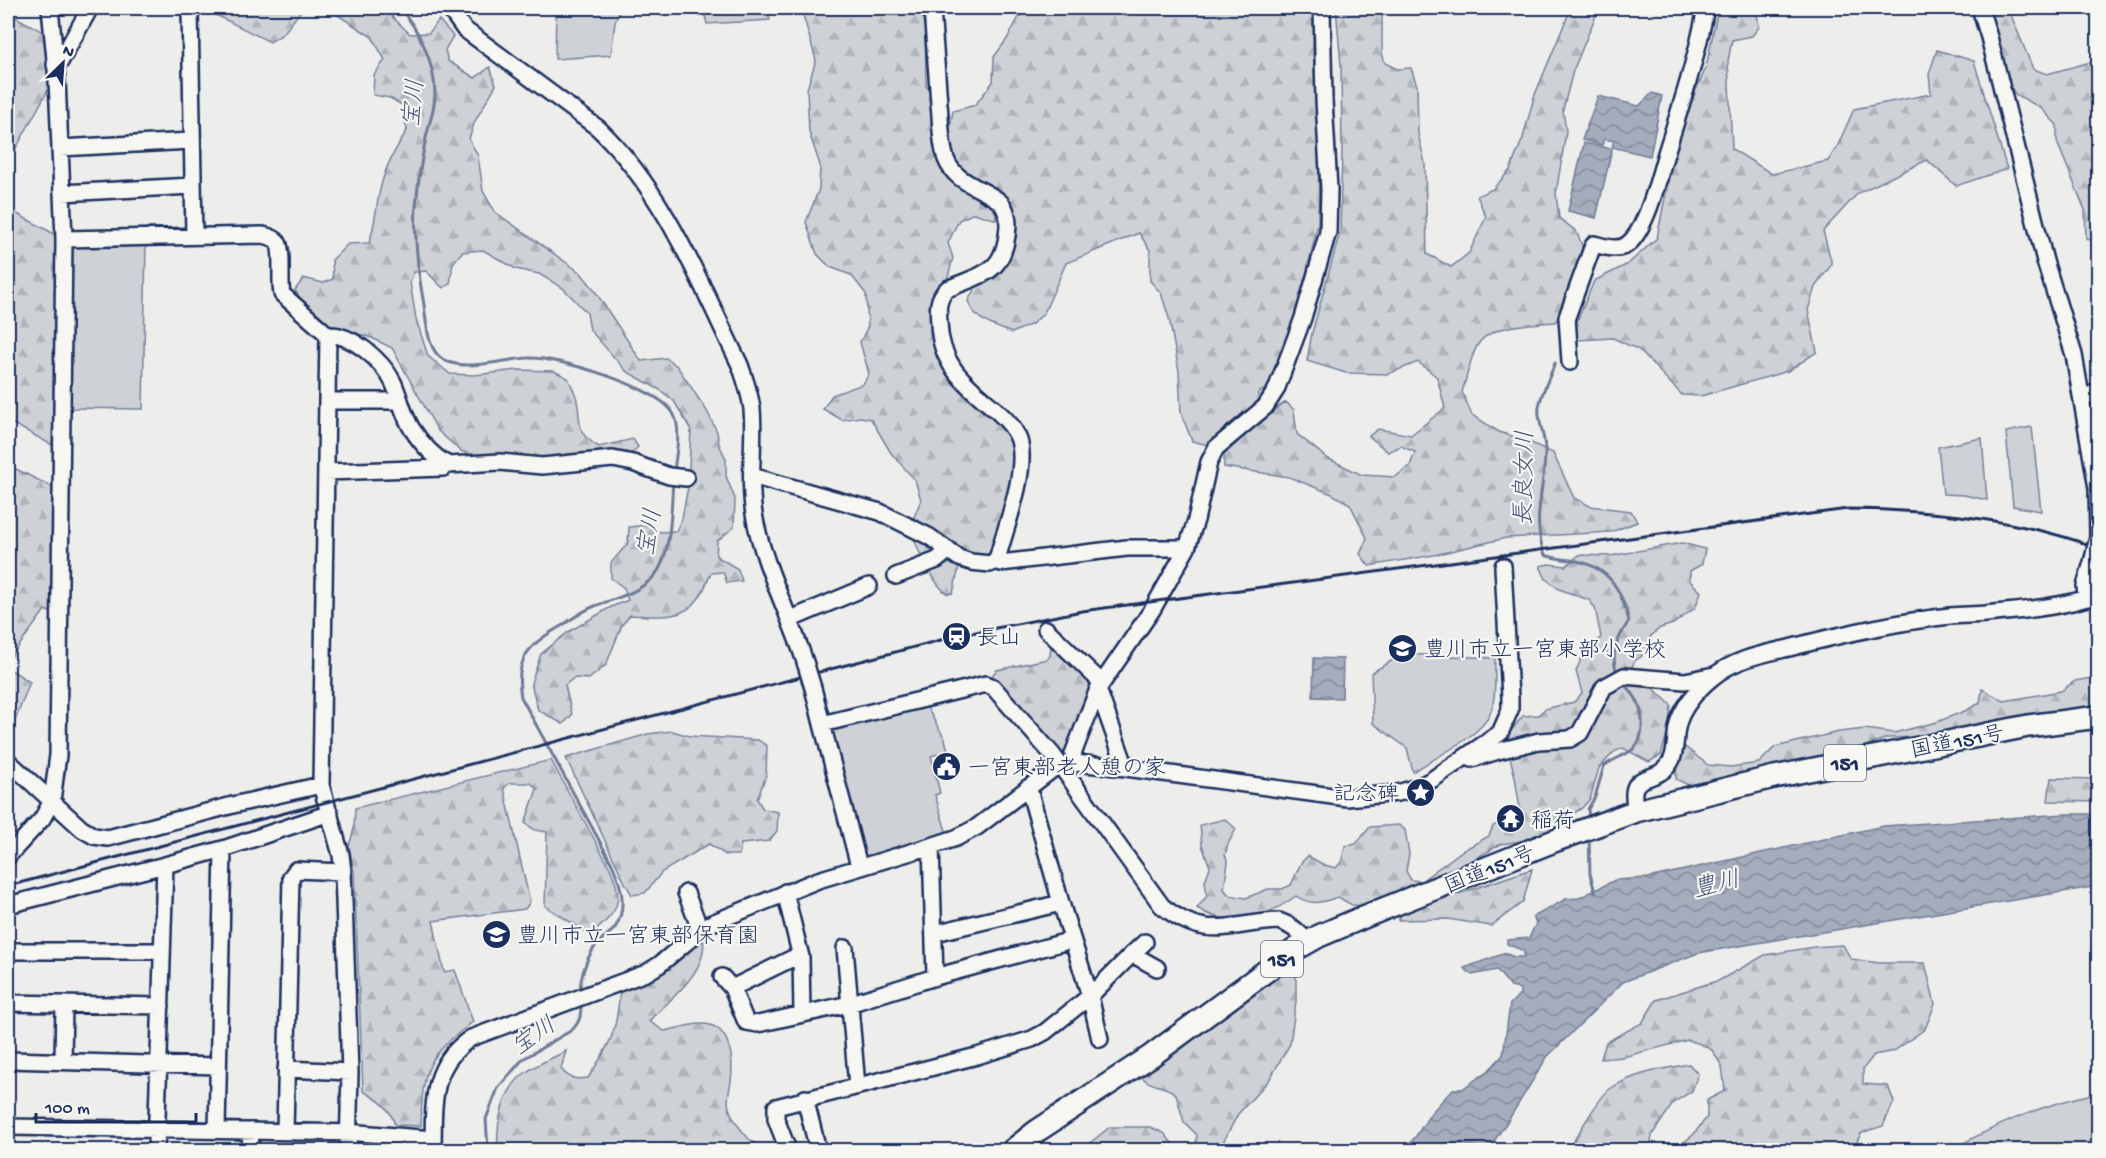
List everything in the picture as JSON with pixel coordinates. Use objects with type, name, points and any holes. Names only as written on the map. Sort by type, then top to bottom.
[{"type":"highway","name":"国道151号","points":[[1013,1150],[1037,1131],[1151,1056],[1241,988],[1307,942],[1371,914],[1636,811],[1774,777],[2028,726],[2098,717]]},
{"type":"street","points":[[8,856],[42,819],[52,801],[58,755],[64,239],[50,8]]},
{"type":"street","points":[[55,65],[60,62],[90,8]]},
{"type":"street","points":[[448,8],[464,29],[598,128],[615,144],[675,231],[740,365],[752,409],[753,503],[759,537],[806,665],[860,866]]},
{"type":"street","points":[[459,8],[464,29]]},
{"type":"street","points":[[752,476],[880,512],[913,528],[959,558],[971,562],[990,564],[998,556],[1019,477],[1022,454],[1018,438],[1009,422],[960,379],[948,363],[941,340],[938,304],[947,289],[992,270],[1007,247],[1008,220],[1004,206],[962,180],[947,162],[942,138],[932,8]]},
{"type":"street","points":[[1068,764],[1100,686],[1152,610],[1187,548],[1209,462],[1216,448],[1265,406],[1276,390],[1303,318],[1328,232],[1329,189],[1322,8]]},
{"type":"street","points":[[1570,362],[1567,317],[1592,248],[1594,244],[1614,249],[1627,245],[1636,236],[1654,195],[1689,79],[1706,8]]},
{"type":"street","points":[[1636,811],[1633,798],[1634,789],[1639,781],[1662,773],[1673,757],[1682,711],[1714,675],[1728,666],[1750,658],[1861,630],[1951,616],[1984,614],[2072,602],[2092,597],[2085,586],[2098,536],[2097,488],[2074,355],[2045,261],[1980,8]]},
{"type":"street","points":[[190,9],[194,236]]},
{"type":"street","points":[[60,148],[191,141]]},
{"type":"street","points":[[62,193],[192,186]]},
{"type":"street","points":[[64,239],[263,235],[277,241],[280,247],[282,294],[328,335],[321,785],[341,855],[343,872],[350,1072],[348,1150]]},
{"type":"street","points":[[328,335],[335,334],[353,341],[365,350],[392,381],[411,428],[439,460],[448,465]]},
{"type":"street","points":[[2082,399],[2098,392]]},
{"type":"street","points":[[328,401],[399,400]]},
{"type":"street","points":[[326,472],[443,468],[448,465],[500,462],[542,466],[613,459],[633,463],[669,476],[686,478]]},
{"type":"street","points":[[995,561],[1001,563],[1127,548],[1187,548]]},
{"type":"street","points":[[896,576],[937,560],[949,550]]},
{"type":"street","points":[[8,1127],[349,1133],[433,1145],[436,1086],[447,1060],[456,1048],[471,1038],[646,974],[700,929],[785,892],[860,866],[931,846],[977,827],[1053,769],[1068,764],[1126,768],[1347,798],[1408,791],[1434,779],[1500,733],[1504,726],[1510,710],[1503,567]]},
{"type":"street","points":[[790,619],[869,586]]},
{"type":"street","points":[[1046,629],[1100,686],[1126,768]]},
{"type":"street","points":[[1463,759],[1471,759],[1539,741],[1570,739],[1580,733],[1604,687],[1618,679],[1685,681],[1714,675]]},
{"type":"street","points":[[822,724],[986,684],[993,687],[1052,754],[1068,764],[1148,890],[1162,906],[1189,924],[1220,928],[1279,921],[1301,934],[1307,942]]},
{"type":"street","points":[[8,761],[88,833],[108,838],[233,805],[321,785]]},
{"type":"street","points":[[1027,788],[1090,996],[1100,1039]]},
{"type":"street","points":[[8,904],[223,849],[330,813]]},
{"type":"street","points":[[931,846],[935,977]]},
{"type":"street","points":[[217,1130],[223,849]]},
{"type":"street","points":[[156,1150],[165,865]]},
{"type":"street","points":[[285,1131],[291,877],[296,870],[343,872]]},
{"type":"street","points":[[785,892],[801,957],[802,1014]]},
{"type":"street","points":[[686,893],[700,929]]},
{"type":"street","points":[[935,933],[1061,903]]},
{"type":"street","points":[[801,957],[727,982],[746,1022],[758,1024],[849,1004],[935,977],[1072,940]]},
{"type":"street","points":[[788,1150],[776,1119],[776,1107],[976,1056],[1032,1039],[1046,1032],[1090,996],[1145,942]]},
{"type":"street","points":[[845,948],[857,1086]]},
{"type":"street","points":[[8,951],[162,951]]},
{"type":"street","points":[[1132,954],[1157,968]]},
{"type":"street","points":[[8,1003],[161,1005]]},
{"type":"street","points":[[63,1061],[64,1004]]},
{"type":"street","points":[[8,1060],[218,1066]]},
{"type":"street","points":[[285,1069],[350,1072]]},
{"type":"street","points":[[805,1098],[818,1150]]},
{"type":"street","points":[[250,1150],[252,1131]]},
{"type":"green space","points":[[202,8],[303,8],[283,34],[270,42]]},
{"type":"green space","points":[[315,8],[383,8],[410,34],[429,33],[439,20],[453,36],[445,50],[448,61],[475,78],[490,67],[496,85],[475,121],[469,139],[478,156],[483,191],[495,212],[581,273],[641,361],[666,358],[677,366],[707,411],[717,432],[719,444],[726,459],[726,476],[735,499],[734,527],[717,541],[716,556],[738,569],[742,581],[727,583],[723,572],[711,573],[700,596],[692,606],[684,611],[667,616],[630,615],[622,625],[606,665],[589,679],[574,678],[565,685],[572,715],[563,724],[538,710],[531,683],[541,654],[568,632],[611,607],[628,600],[624,588],[611,578],[611,563],[628,543],[629,527],[649,525],[660,532],[676,531],[682,518],[688,487],[691,430],[674,401],[660,390],[626,371],[590,330],[587,313],[563,288],[539,274],[516,269],[483,250],[462,252],[453,263],[450,284],[443,288],[426,271],[414,272],[410,282],[416,319],[428,356],[450,374],[475,375],[517,370],[554,371],[568,378],[576,395],[582,432],[586,437],[599,447],[633,439],[638,447],[630,455],[563,460],[472,455],[461,451],[438,431],[392,348],[372,338],[329,325],[304,305],[295,290],[304,278],[323,283],[333,279],[332,260],[348,244],[369,243],[384,175],[407,130],[402,105],[390,98],[373,95],[374,75],[385,60],[372,37],[335,13]]},
{"type":"green space","points":[[556,8],[621,8],[615,22],[611,55],[555,59]]},
{"type":"green space","points":[[703,8],[766,8],[770,20],[707,24]]},
{"type":"green space","points":[[801,8],[925,8],[926,86],[934,96],[944,169],[985,197],[994,206],[997,220],[974,213],[959,220],[948,243],[953,258],[947,281],[938,293],[936,346],[946,372],[964,395],[996,418],[1011,436],[1016,456],[1000,531],[992,556],[971,558],[961,555],[916,524],[914,517],[921,500],[915,480],[891,453],[871,419],[860,417],[842,420],[823,409],[832,395],[863,384],[869,374],[860,342],[868,326],[866,294],[851,275],[830,267],[817,254],[806,222],[819,189],[820,165],[809,132],[807,89],[816,60]]},
{"type":"green space","points":[[1031,8],[1314,8],[1313,48],[1319,152],[1318,224],[1292,334],[1269,387],[1258,393],[1257,406],[1212,446],[1192,441],[1181,413],[1179,371],[1169,318],[1161,293],[1150,281],[1150,250],[1139,233],[1066,263],[1044,313],[1032,324],[1012,333],[980,318],[968,301],[976,286],[1002,271],[1012,253],[1015,215],[1004,199],[971,179],[954,160],[949,130],[953,111],[975,105],[993,82],[994,57],[1019,17]]},
{"type":"green space","points":[[1336,8],[1382,8],[1382,53],[1385,63],[1397,69],[1411,68],[1417,86],[1418,134],[1425,163],[1427,254],[1451,267],[1469,253],[1486,217],[1477,196],[1493,189],[1510,170],[1523,138],[1534,97],[1571,8],[1599,8],[1573,71],[1563,109],[1566,132],[1556,194],[1559,218],[1576,231],[1582,245],[1579,277],[1570,302],[1555,322],[1514,326],[1485,337],[1474,353],[1462,392],[1472,415],[1499,432],[1553,453],[1574,498],[1590,506],[1631,511],[1637,522],[1611,532],[1506,538],[1434,555],[1369,566],[1360,554],[1367,538],[1350,504],[1332,494],[1289,477],[1224,467],[1224,455],[1267,414],[1286,402],[1294,410],[1297,434],[1327,458],[1362,475],[1395,477],[1410,466],[1415,452],[1401,446],[1388,452],[1369,436],[1378,429],[1411,435],[1445,408],[1437,377],[1418,362],[1388,374],[1346,373],[1307,361],[1312,333],[1340,232],[1341,65]]},
{"type":"green space","points":[[1718,8],[1756,8],[1759,27],[1752,36],[1732,40],[1728,61],[1732,149],[1772,174],[1828,161],[1854,109],[1931,94],[1929,74],[1937,50],[1974,61],[2007,169],[1956,186],[1927,160],[1858,193],[1823,231],[1832,264],[1815,287],[1808,310],[1817,352],[1788,371],[1701,396],[1682,395],[1639,350],[1613,338],[1577,340],[1575,326],[1594,281],[1628,264],[1657,238],[1679,127],[1706,68]]},
{"type":"green space","points":[[1986,8],[2008,8],[2033,69],[2047,74],[2098,60],[2098,242],[2086,239],[2085,210],[2057,142],[2057,125],[2041,108],[2015,94],[2004,76]]},
{"type":"green space","points":[[8,13],[47,34],[55,77],[8,163]]},
{"type":"green space","points":[[8,209],[60,237],[52,445],[8,421]]},
{"type":"green space","points":[[146,241],[143,409],[69,408],[71,244]]},
{"type":"green space","points":[[2032,427],[2041,511],[2013,506],[2006,432]]},
{"type":"green space","points":[[1982,438],[1987,500],[1964,495],[1943,494],[1938,447]]},
{"type":"green space","points":[[8,465],[52,487],[54,614],[45,610],[8,661]]},
{"type":"green space","points":[[914,536],[960,563],[953,593],[948,594],[943,590],[932,576]]},
{"type":"green space","points":[[1682,543],[1705,549],[1702,564],[1690,571],[1690,581],[1701,592],[1695,608],[1673,624],[1660,628],[1650,637],[1646,653],[1635,661],[1629,672],[1636,686],[1653,688],[1671,705],[1668,731],[1661,755],[1649,762],[1623,748],[1614,752],[1599,768],[1590,799],[1582,808],[1565,819],[1559,829],[1528,840],[1501,844],[1443,877],[1368,906],[1352,905],[1338,897],[1316,902],[1306,901],[1296,896],[1260,915],[1234,919],[1222,918],[1197,908],[1207,896],[1205,881],[1210,867],[1202,845],[1200,825],[1225,819],[1236,829],[1225,855],[1228,862],[1224,889],[1229,895],[1246,898],[1268,889],[1282,889],[1291,885],[1301,863],[1308,856],[1324,865],[1336,868],[1342,861],[1345,846],[1356,844],[1370,827],[1399,825],[1405,830],[1409,854],[1406,871],[1411,880],[1421,881],[1462,851],[1489,836],[1493,826],[1498,824],[1505,830],[1516,830],[1522,822],[1515,777],[1506,741],[1523,716],[1538,715],[1545,709],[1574,702],[1582,693],[1576,671],[1586,647],[1595,644],[1601,637],[1595,608],[1589,600],[1559,589],[1546,579],[1540,566],[1549,564],[1566,566],[1579,555],[1610,556]]},
{"type":"green space","points":[[1055,644],[1095,681],[1071,749],[1064,761],[994,681],[993,674],[997,670],[1047,659],[1050,656],[1051,645]]},
{"type":"green space","points":[[1403,654],[1495,658],[1494,701],[1485,722],[1456,746],[1413,772],[1407,748],[1373,723],[1371,673]]},
{"type":"green space","points":[[8,668],[30,682],[8,738]]},
{"type":"green space","points":[[2098,677],[2098,709],[1922,737],[1887,738],[1843,755],[1726,779],[1688,785],[1676,779],[1676,771],[1685,747],[1708,765],[1731,767],[1759,763],[1775,747],[1839,732],[1865,729],[1894,733],[1937,722],[1980,703],[1982,689],[2004,701],[2061,691],[2075,681]]},
{"type":"green space","points":[[925,704],[945,739],[948,751],[931,756],[940,793],[935,795],[947,834],[862,860],[830,727]]},
{"type":"green space","points":[[672,731],[690,736],[758,740],[767,746],[766,776],[757,799],[763,809],[778,812],[777,831],[769,841],[741,844],[739,855],[726,855],[709,844],[662,872],[645,893],[632,895],[566,758],[648,734]]},
{"type":"green space","points":[[551,760],[610,868],[617,890],[616,906],[591,935],[545,906],[547,832],[535,830],[525,823],[537,789],[531,783],[510,783],[504,788],[530,902],[525,909],[433,921],[444,972],[455,970],[473,1022],[446,1045],[430,1065],[423,1090],[421,1126],[395,1125],[390,1113],[383,1105],[363,1091],[354,872],[349,846],[354,829],[355,808]]},
{"type":"green space","points":[[2051,778],[2098,779],[2098,802],[2048,801]]},
{"type":"green space","points":[[1532,869],[1523,902],[1491,926],[1448,919],[1398,920],[1402,913]]},
{"type":"green space","points":[[703,935],[704,948],[695,972],[678,993],[649,1021],[664,1031],[696,1024],[711,1025],[718,1029],[728,1044],[732,1062],[729,1108],[743,1133],[764,1150],[498,1150],[498,1129],[502,1108],[517,1080],[535,1067],[566,1051],[561,1069],[573,1078],[588,1078],[612,1036],[620,988]]},
{"type":"green space","points":[[1843,945],[1851,959],[1879,963],[1925,963],[1935,1004],[1925,1029],[1894,1051],[1874,1055],[1863,1069],[1863,1084],[1888,1086],[1894,1102],[1883,1126],[1861,1133],[1853,1150],[1674,1150],[1693,1135],[1707,1117],[1707,1100],[1725,1091],[1722,1066],[1712,1050],[1688,1040],[1623,1057],[1601,1059],[1606,1042],[1642,1023],[1656,1000],[1720,980],[1765,955]]},
{"type":"green space","points":[[1287,956],[1296,963],[1296,1001],[1290,1044],[1269,1080],[1238,1114],[1219,1150],[1195,1150],[1197,1135],[1184,1122],[1176,1094],[1148,1082],[1138,1073]]},
{"type":"green space","points":[[1689,1064],[1698,1074],[1692,1091],[1674,1102],[1652,1135],[1650,1150],[1568,1150],[1594,1108],[1610,1089],[1638,1075]]},
{"type":"green space","points":[[2098,1093],[2098,1150],[1951,1150],[2022,1116],[2060,1102]]},
{"type":"green space","points":[[1110,1127],[1150,1127],[1164,1133],[1175,1147],[1174,1150],[1081,1150]]},
{"type":"water","points":[[1652,93],[1662,96],[1650,156],[1612,147],[1614,141],[1604,139],[1602,145],[1582,140],[1598,96],[1639,106]]},
{"type":"water","points":[[1584,143],[1612,149],[1596,218],[1568,211]]},
{"type":"water","points":[[1314,658],[1343,659],[1342,698],[1313,697]]},
{"type":"water","name":"豊川","points":[[2098,814],[2098,886],[1698,953],[1623,982],[1547,1057],[1488,1150],[1404,1150],[1431,1113],[1453,1089],[1462,1089],[1488,1071],[1503,1055],[1510,1004],[1520,994],[1520,989],[1511,987],[1497,970],[1472,975],[1464,968],[1505,953],[1514,957],[1524,957],[1524,951],[1507,944],[1507,940],[1529,938],[1536,923],[1533,917],[1566,899],[1579,898],[1615,880],[1648,878],[1883,826]]},
{"type":"waterway","name":"宝川","points":[[399,8],[419,36],[429,59],[434,83],[434,105],[421,163],[416,218],[420,280],[427,330],[433,348],[444,360],[454,364],[479,365],[528,358],[561,362],[606,375],[649,394],[664,403],[676,419],[678,441],[674,471]]},
{"type":"waterway","name":"長良女川","points":[[1555,363],[1539,407],[1545,449],[1539,515],[1541,541],[1545,555],[1588,564],[1613,582],[1623,600],[1629,621],[1614,653],[1618,675]]},
{"type":"waterway","name":"宝川","points":[[580,992],[583,973],[590,954],[599,942],[615,928],[619,920],[622,896],[612,864],[521,697],[520,672],[527,653],[542,639],[587,610],[635,591],[655,575],[661,566],[668,543],[673,480]]},
{"type":"waterway","name":"長良女川","points":[[1589,821],[1588,809],[1595,797],[1604,766],[1632,750],[1640,739],[1642,717],[1638,703],[1623,683]]},
{"type":"waterway","name":"長良女川","points":[[1589,836],[1590,874],[1595,892]]},
{"type":"waterway","name":"宝川","points":[[488,1150],[486,1119],[498,1088],[523,1059],[572,1030],[580,1017],[581,1002]]},
{"type":"railway","points":[[8,886],[956,636],[1082,611],[1848,509],[1912,511],[1975,518],[2037,530],[2098,548]]},
{"type":"place","name":"長山","points":[[956,636]]},
{"type":"place","name":"豊川市立一宮東部小学校","points":[[1403,648]]},
{"type":"place","name":"一宮東部老人憩の家","points":[[947,766]]},
{"type":"place","name":"記念碑","points":[[1420,792]]},
{"type":"place","name":"稲荷","points":[[1510,819]]},
{"type":"place","name":"豊川市立一宮東部保育園","points":[[496,934]]}]
